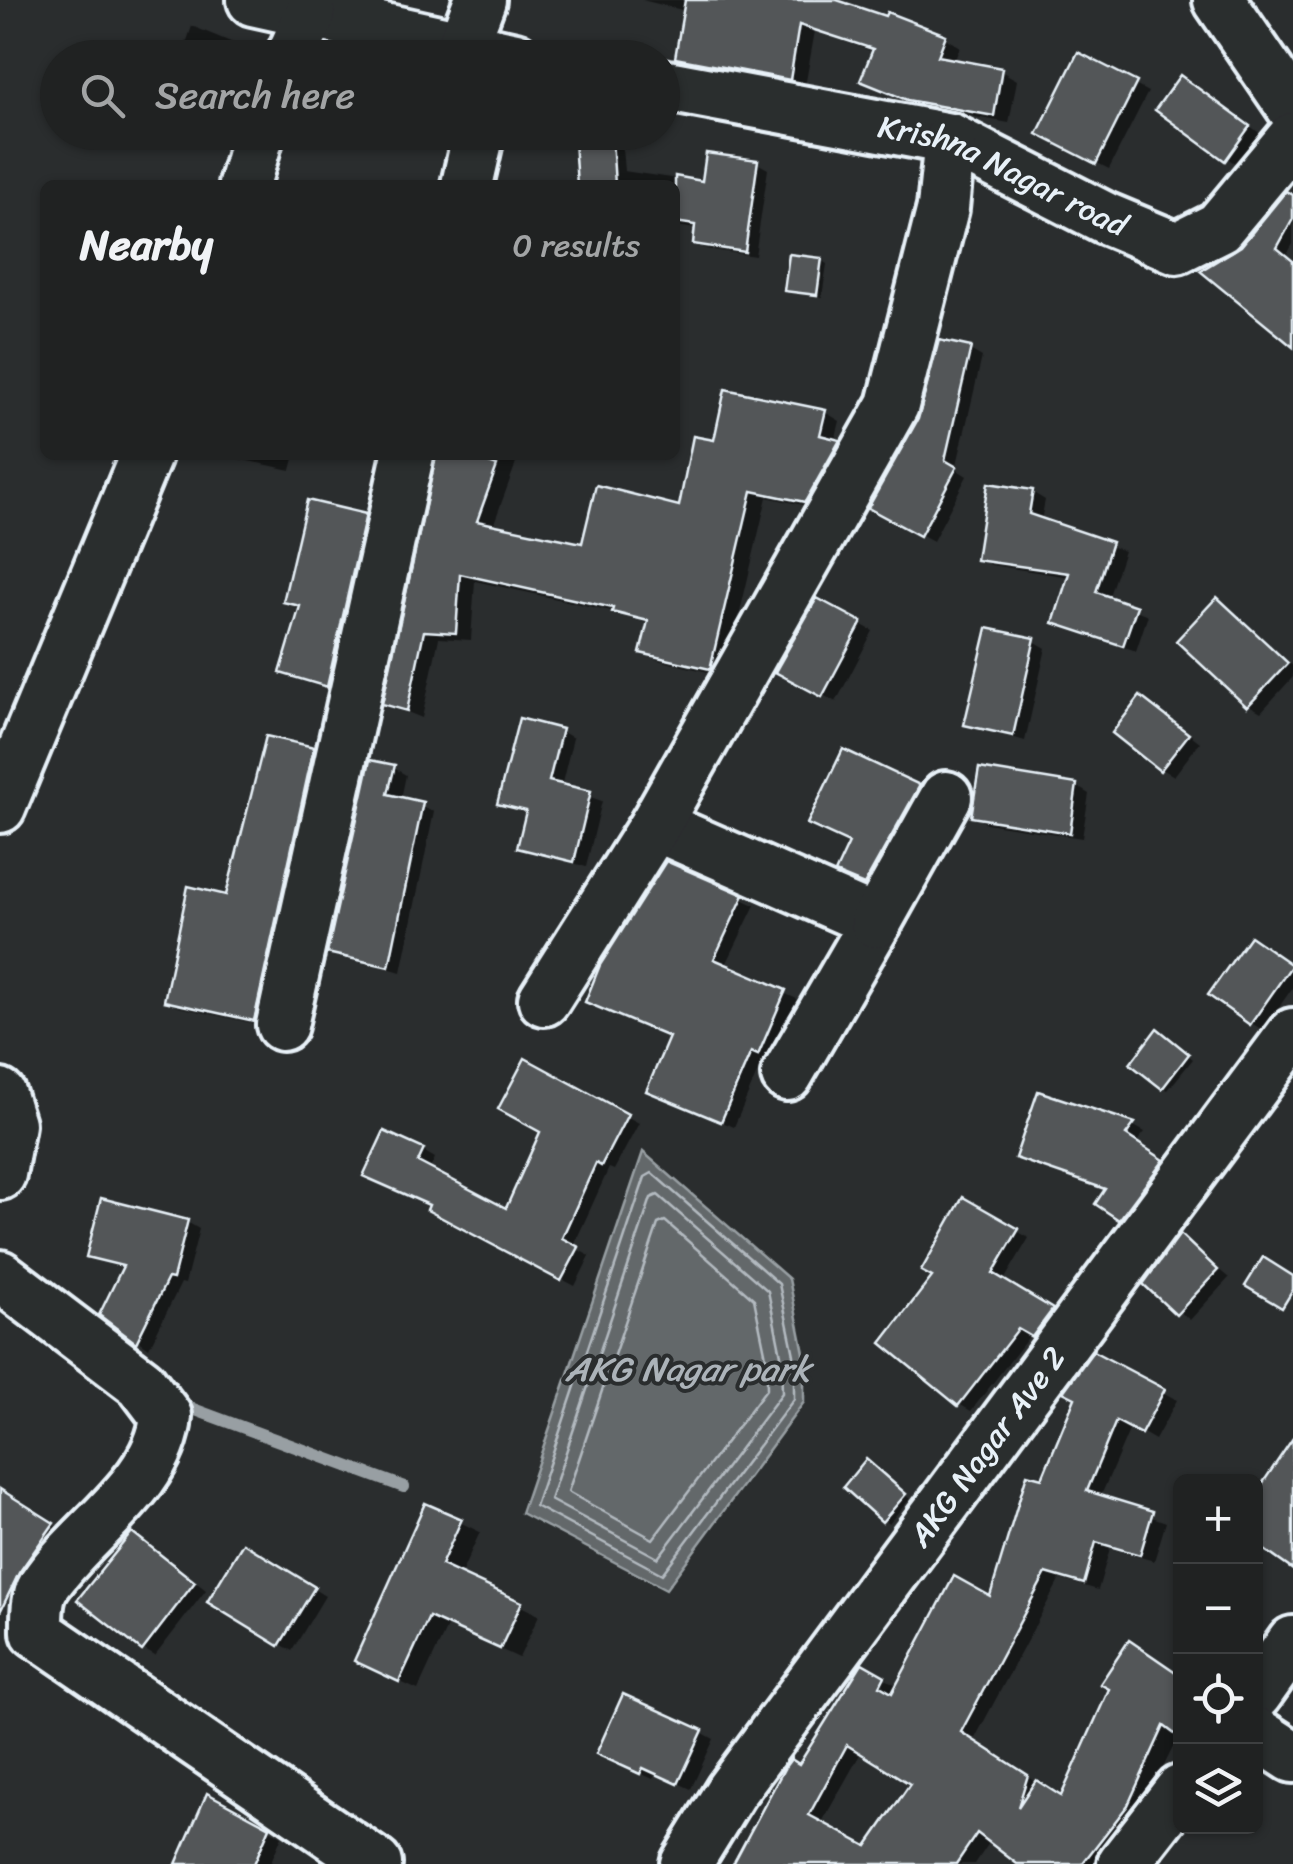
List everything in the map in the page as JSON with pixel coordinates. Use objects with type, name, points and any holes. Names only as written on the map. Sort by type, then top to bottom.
[{"type":"street","points":[[253,0],[300,36],[409,40]]},
{"type":"street","points":[[1219,0],[1293,108]]},
{"type":"street","name":"Krishna Nagar road","points":[[680,88],[950,138],[1105,218],[1177,248],[1219,227],[1293,138]]},
{"type":"street","points":[[544,1000],[655,825],[893,405],[944,208],[950,138]]},
{"type":"street","points":[[245,180],[253,150]]},
{"type":"street","points":[[468,180],[475,150]]},
{"type":"street","points":[[0,807],[144,460]]},
{"type":"street","points":[[282,1025],[407,460]]},
{"type":"street","points":[[787,1075],[946,797]]},
{"type":"street","points":[[655,825],[876,922]]},
{"type":"street","name":"AKG Nagar Ave 2","points":[[686,1864],[732,1791],[1293,1034]]},
{"type":"street","points":[[0,1095],[9,1124],[0,1174]]},
{"type":"street","points":[[0,1276],[142,1384],[166,1416],[165,1434],[148,1466],[42,1587],[37,1632],[376,1864]]},
{"type":"street","points":[[1263,1684],[1293,1642]]},
{"type":"street","points":[[1263,1738],[1293,1757]]},
{"type":"street","points":[[1123,1864],[1173,1801]]},
{"type":"water","name":"AKG Nagar park","points":[[643,1152],[789,1279],[804,1353],[804,1402],[666,1589],[521,1513]]},
{"type":"building","points":[[685,0],[837,0],[885,16],[887,12],[946,35],[938,56],[1002,68],[994,116],[907,100],[860,81],[873,49],[799,25],[790,80],[680,59],[678,40]]},
{"type":"building","points":[[1078,52],[1137,82],[1096,164],[1037,134]]},
{"type":"building","points":[[1180,75],[1250,126],[1225,161],[1155,110]]},
{"type":"building","points":[[575,150],[613,150],[615,180],[577,180]]},
{"type":"building","points":[[706,153],[758,160],[745,252],[693,244],[695,225],[680,223],[680,180],[675,180],[675,176],[702,181]]},
{"type":"building","points":[[1286,191],[1293,195],[1293,219],[1277,248],[1293,261],[1293,347],[1200,271],[1241,246]]},
{"type":"building","points":[[789,254],[822,258],[817,295],[784,291]]},
{"type":"building","points":[[939,340],[971,347],[945,460],[957,467],[920,536],[868,508],[918,419]]},
{"type":"building","points":[[725,389],[826,410],[820,435],[840,440],[805,502],[752,491],[710,669],[640,653],[648,621],[612,612],[613,608],[460,574],[456,633],[424,631],[407,711],[382,704],[435,460],[481,460],[497,466],[477,521],[582,543],[596,485],[679,506],[693,436],[714,440]]},
{"type":"building","points":[[988,483],[1033,490],[1029,514],[1112,542],[1096,592],[1137,606],[1123,646],[1053,623],[1069,573],[976,560]]},
{"type":"building","points":[[307,500],[366,514],[327,687],[280,673],[300,606],[283,602]]},
{"type":"building","points":[[1217,597],[1288,663],[1247,707],[1176,641]]},
{"type":"building","points":[[817,598],[862,622],[822,697],[775,672]]},
{"type":"building","points":[[987,628],[1035,638],[1013,736],[964,725]]},
{"type":"building","points":[[1140,696],[1189,734],[1160,771],[1112,733]]},
{"type":"building","points":[[519,718],[562,729],[549,781],[591,791],[574,862],[517,848],[526,811],[497,804]]},
{"type":"building","points":[[266,736],[314,747],[254,1021],[164,1001],[188,886],[226,895]]},
{"type":"building","points":[[843,749],[920,785],[864,885],[835,873],[849,843],[807,824]]},
{"type":"building","points":[[370,760],[395,765],[388,794],[423,802],[389,967],[327,953]]},
{"type":"building","points":[[979,768],[1077,784],[1070,833],[971,817]]},
{"type":"building","points":[[666,861],[744,895],[714,959],[786,990],[758,1055],[751,1052],[721,1122],[646,1091],[669,1037],[585,1002],[600,965]]},
{"type":"building","points":[[1250,936],[1292,965],[1250,1025],[1208,995]]},
{"type":"building","points":[[1157,1028],[1189,1054],[1162,1089],[1130,1064]]},
{"type":"building","points":[[525,1058],[628,1114],[601,1166],[596,1163],[562,1238],[579,1247],[561,1281],[427,1210],[429,1205],[363,1176],[384,1131],[424,1149],[418,1162],[506,1208],[540,1132],[498,1109]]},
{"type":"building","points":[[1038,1091],[1135,1123],[1126,1135],[1164,1160],[1119,1220],[1095,1204],[1105,1189],[1015,1158]]},
{"type":"building","points":[[963,1197],[1019,1229],[993,1273],[1053,1309],[1032,1337],[1018,1329],[958,1406],[881,1343],[932,1277],[921,1271]]},
{"type":"building","points":[[101,1198],[188,1220],[173,1279],[168,1278],[136,1343],[99,1315],[123,1266],[86,1257]]},
{"type":"building","points":[[1180,1234],[1218,1270],[1176,1315],[1143,1284]]},
{"type":"building","points":[[1263,1257],[1293,1276],[1293,1290],[1282,1308],[1245,1286]]},
{"type":"building","points":[[1093,1351],[1165,1389],[1141,1434],[1116,1421],[1087,1491],[1153,1511],[1140,1555],[1096,1542],[1084,1584],[1046,1573],[961,1732],[1028,1775],[1018,1807],[1036,1780],[1061,1796],[1109,1689],[1100,1684],[1129,1640],[1173,1670],[1173,1733],[1164,1726],[1128,1805],[1082,1864],[1017,1864],[977,1833],[956,1864],[733,1864],[785,1767],[791,1759],[799,1764],[862,1663],[885,1676],[880,1686],[892,1693],[954,1576],[990,1596],[1027,1474],[1042,1478],[1075,1398],[1063,1392]],"holes":[[[847,1745],[910,1784],[867,1846],[809,1815]]]},
{"type":"building","points":[[1293,1438],[1293,1570],[1263,1549],[1263,1483]]},
{"type":"building","points":[[866,1459],[906,1494],[882,1522],[843,1487]]},
{"type":"building","points":[[0,1489],[54,1523],[19,1573],[0,1612]]},
{"type":"building","points":[[425,1503],[462,1519],[441,1565],[522,1602],[500,1649],[429,1617],[399,1682],[354,1661]]},
{"type":"building","points":[[132,1532],[195,1582],[142,1651],[77,1600]]},
{"type":"building","points":[[243,1543],[315,1587],[279,1646],[207,1602]]},
{"type":"building","points":[[623,1694],[703,1730],[678,1784],[643,1768],[640,1774],[596,1754]]},
{"type":"building","points":[[207,1793],[270,1827],[254,1864],[176,1864]]},
{"type":"waterway","points":[[193,1409],[404,1487]]}]
